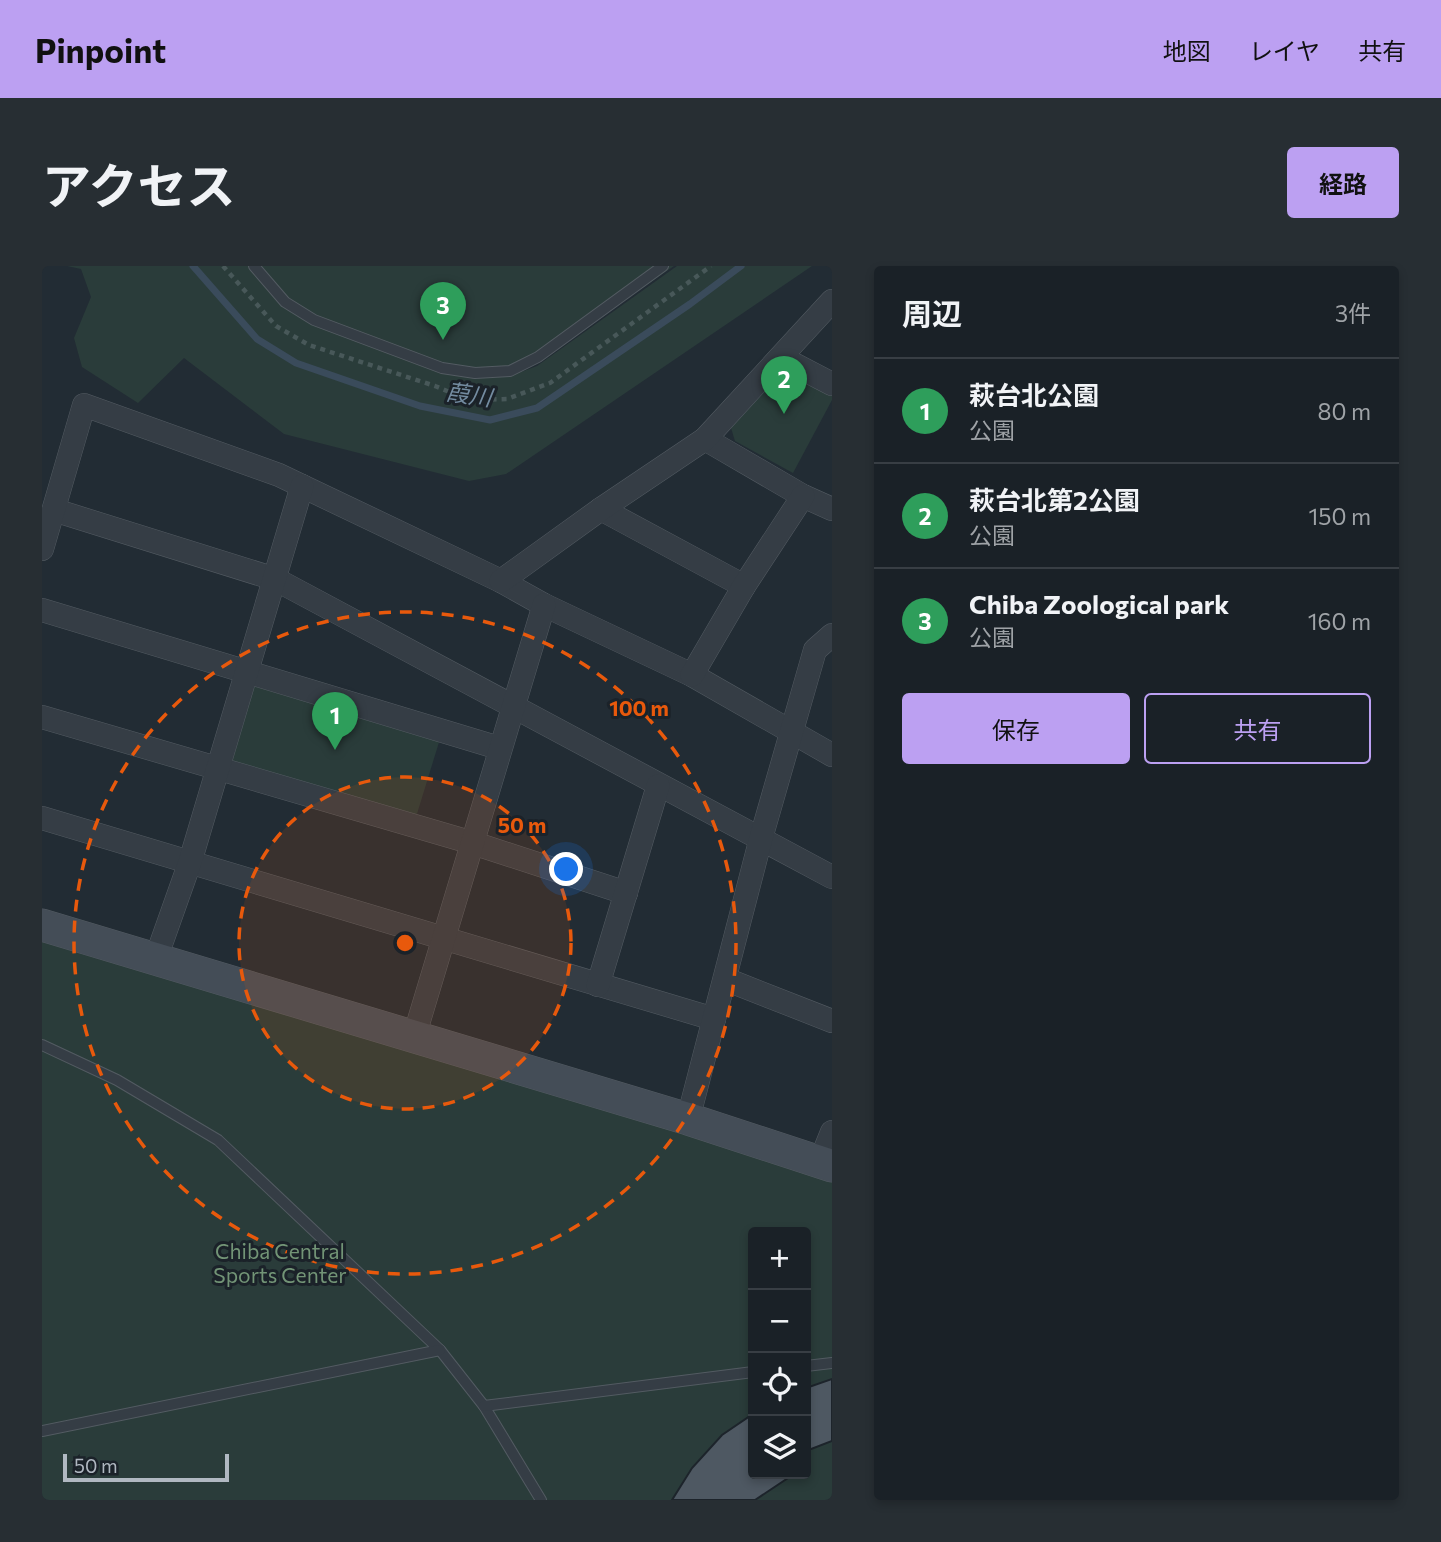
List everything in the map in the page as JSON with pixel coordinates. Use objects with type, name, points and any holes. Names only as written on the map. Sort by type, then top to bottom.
[{"type":"street","points":[[501,581],[705,439],[832,301]]},
{"type":"street","points":[[782,358],[832,384]]},
{"type":"street","points":[[42,549],[85,405],[279,475],[692,675],[832,755]]},
{"type":"street","points":[[705,439],[803,496],[832,509]]},
{"type":"street","points":[[156,958],[190,862],[302,486]]},
{"type":"street","points":[[692,675],[744,586],[803,496]]},
{"type":"street","points":[[601,509],[744,586]]},
{"type":"street","points":[[54,510],[275,579],[832,877]]},
{"type":"street","points":[[414,1037],[544,605]]},
{"type":"street","points":[[42,610],[499,748]]},
{"type":"street","points":[[688,1119],[761,838],[815,650],[832,635]]},
{"type":"street","points":[[42,717],[473,843],[626,893]]},
{"type":"street","points":[[598,985],[658,786]]},
{"type":"street","points":[[42,818],[714,1019]]},
{"type":"street","points":[[42,925],[688,1119],[826,1164],[832,1132]]},
{"type":"street","points":[[725,979],[832,1021]]},
{"type":"lane","points":[[254,266],[285,302],[314,320],[442,368],[475,373],[510,371],[538,357],[663,266]]},
{"type":"lane","points":[[42,1045],[117,1080],[218,1140],[440,1350],[484,1406],[541,1500]]},
{"type":"lane","points":[[42,1431],[440,1350]]},
{"type":"lane","points":[[811,1365],[832,1363]]},
{"type":"lane","points":[[484,1406],[748,1373]]},
{"type":"path","points":[[223,266],[276,326],[309,345],[435,386],[469,400],[507,399],[550,383],[711,266]]},
{"type":"green space","points":[[67,266],[674,266],[521,372],[537,366],[677,266],[812,266],[506,474],[469,481],[284,434],[184,358],[138,403],[82,367],[74,338],[91,297],[81,269]]},
{"type":"green space","points":[[790,371],[832,393],[832,400],[793,473],[735,441],[731,428],[781,374]]},
{"type":"green space","points":[[254,683],[440,739],[416,817],[231,761]]},
{"type":"green space","name":"Chiba Central Sports Center","points":[[42,942],[832,1177],[832,1500],[42,1500]]},
{"type":"building","points":[[832,1379],[832,1441],[811,1449],[811,1416],[811,1386]]},
{"type":"building","points":[[748,1417],[748,1479],[786,1479],[755,1500],[672,1500],[692,1468],[722,1435]]},
{"type":"waterway","name":"葭川","points":[[193,266],[257,339],[296,363],[420,406],[490,420],[537,408],[741,266]]},
{"type":"place","name":"Chiba Zoological park","points":[[443,340]]},
{"type":"place","name":"萩台北第2公園","points":[[784,414]]},
{"type":"place","name":"萩台北公園","points":[[335,750]]}]
